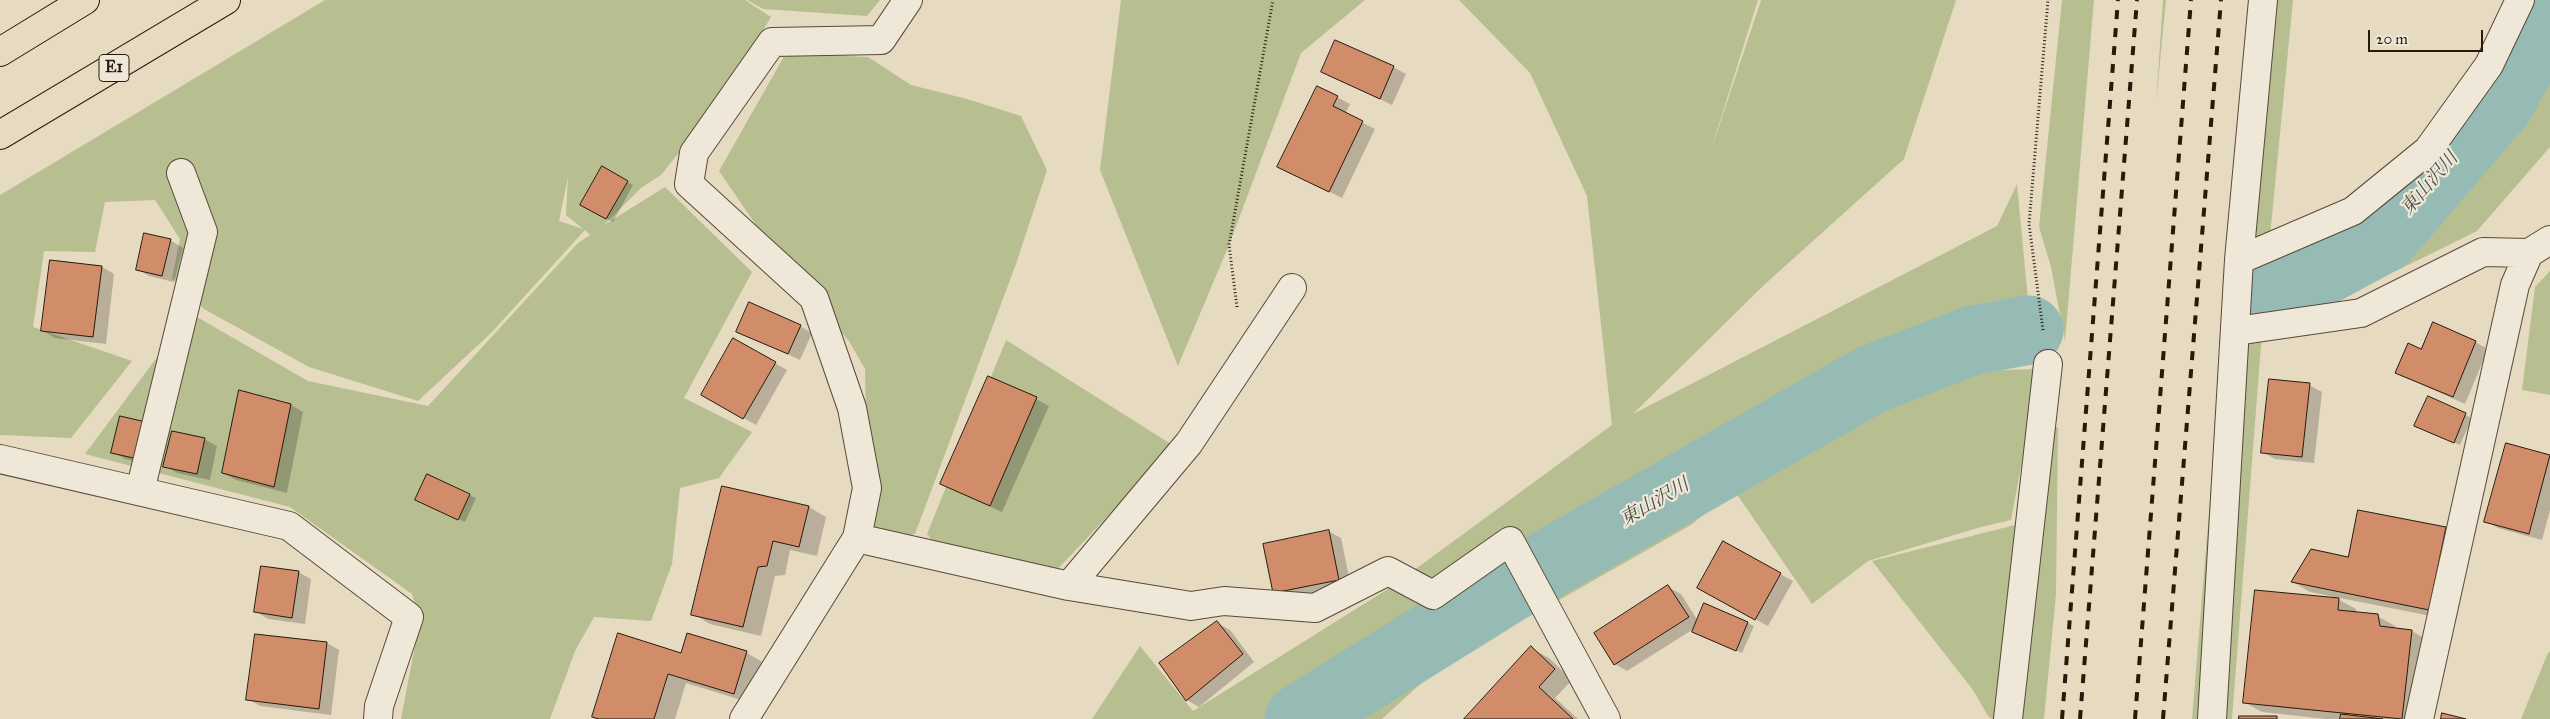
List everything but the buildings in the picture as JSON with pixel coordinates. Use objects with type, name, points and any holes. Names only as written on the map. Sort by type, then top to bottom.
[{"type":"highway","points":[[0,52],[85,0]]},
{"type":"highway","name":"E1","points":[[0,135],[226,0]]},
{"type":"street","points":[[744,719],[856,538],[867,488],[852,408],[814,298],[689,184],[694,152],[772,42],[881,40],[908,0]]},
{"type":"street","points":[[2212,719],[2240,260],[2263,0]]},
{"type":"street","points":[[2240,260],[2352,211],[2428,150],[2489,65],[2520,0]]},
{"type":"street","points":[[140,492],[203,232],[181,173]]},
{"type":"street","points":[[2236,331],[2361,313],[2483,252],[2540,247]]},
{"type":"street","points":[[2419,719],[2515,285],[2540,247]]},
{"type":"street","points":[[1069,586],[1188,443],[1292,288]]},
{"type":"street","points":[[2008,719],[2048,364]]},
{"type":"street","points":[[0,459],[290,526],[409,617],[379,706],[378,719]]},
{"type":"street","points":[[856,538],[1069,586],[1191,606],[1224,601],[1315,608],[1388,571],[1433,595],[1510,541],[1606,719]]},
{"type":"path","points":[[1238,314],[1229,245],[1273,0]]},
{"type":"path","points":[[2048,0],[2029,224],[2048,364]]},
{"type":"green space","points":[[325,0],[745,0],[771,17],[722,99],[661,175],[641,188],[604,225],[665,187],[752,272],[684,398],[752,432],[719,478],[680,488],[672,564],[651,621],[594,617],[575,651],[550,719],[401,719],[420,620],[412,594],[290,507],[85,454],[190,313],[308,381],[428,406],[578,243],[590,235],[585,230],[491,333],[418,401],[309,367],[204,309],[172,278],[180,239],[155,200],[105,202],[95,252],[44,251],[33,327],[132,361],[71,438],[0,435],[0,195]],"holes":[[[568,177],[566,215],[583,229],[559,221]]]},
{"type":"green space","points":[[747,0],[880,0],[867,16],[763,9]]},
{"type":"green space","points":[[1121,0],[1365,0],[1301,53],[1229,245],[1178,366],[1100,170]]},
{"type":"green space","points":[[1459,0],[1758,0],[1709,156],[1761,0],[1956,0],[1904,159],[1764,285],[1633,414],[1997,226],[2017,184],[2034,363],[1996,370],[2039,369],[2011,520],[1981,527],[1868,561],[1812,604],[1734,490],[1691,525],[1538,612],[1451,656],[1382,719],[1092,719],[1140,646],[1193,711],[1391,587],[1612,425],[1587,196],[1530,73]],"holes":[[[1925,382],[1878,394],[1832,419],[1869,391]]]},
{"type":"green space","points":[[2062,0],[2094,0],[2065,341],[2051,267],[2039,227]]},
{"type":"green space","points":[[2163,0],[2166,0],[2156,103]]},
{"type":"green space","points":[[2251,0],[2293,0],[2268,257],[2428,150],[2521,0],[2550,0],[2550,147],[2477,231],[2396,271],[2264,307],[2232,719],[2192,719]]},
{"type":"green space","points":[[786,53],[868,57],[911,85],[967,99],[1021,116],[1047,170],[1016,264],[915,534],[868,541],[865,369],[849,341],[793,279],[719,171]]},
{"type":"green space","points":[[2550,271],[2550,395],[2522,390],[2535,287]]},
{"type":"green space","points":[[1006,340],[1174,446],[1053,574],[945,558],[927,534]]},
{"type":"green space","points":[[2058,427],[2056,594],[2044,719],[2012,719],[2046,429]]},
{"type":"green space","points":[[2019,524],[2002,719],[1992,719],[1988,716],[1973,690],[1872,561]]},
{"type":"green space","points":[[2550,651],[2550,719],[2521,719],[2547,655]]},
{"type":"waterway","name":"東山沢川","points":[[2257,299],[2310,278],[2384,238],[2499,104],[2550,12]]},
{"type":"waterway","name":"東山沢川","points":[[1299,719],[1548,564],[1872,379],[1974,340],[2029,330]]},
{"type":"railway","points":[[2062,719],[2118,0]]},
{"type":"railway","points":[[2080,719],[2137,0]]},
{"type":"railway","points":[[2135,719],[2191,0]]},
{"type":"railway","points":[[2163,719],[2221,0]]}]
